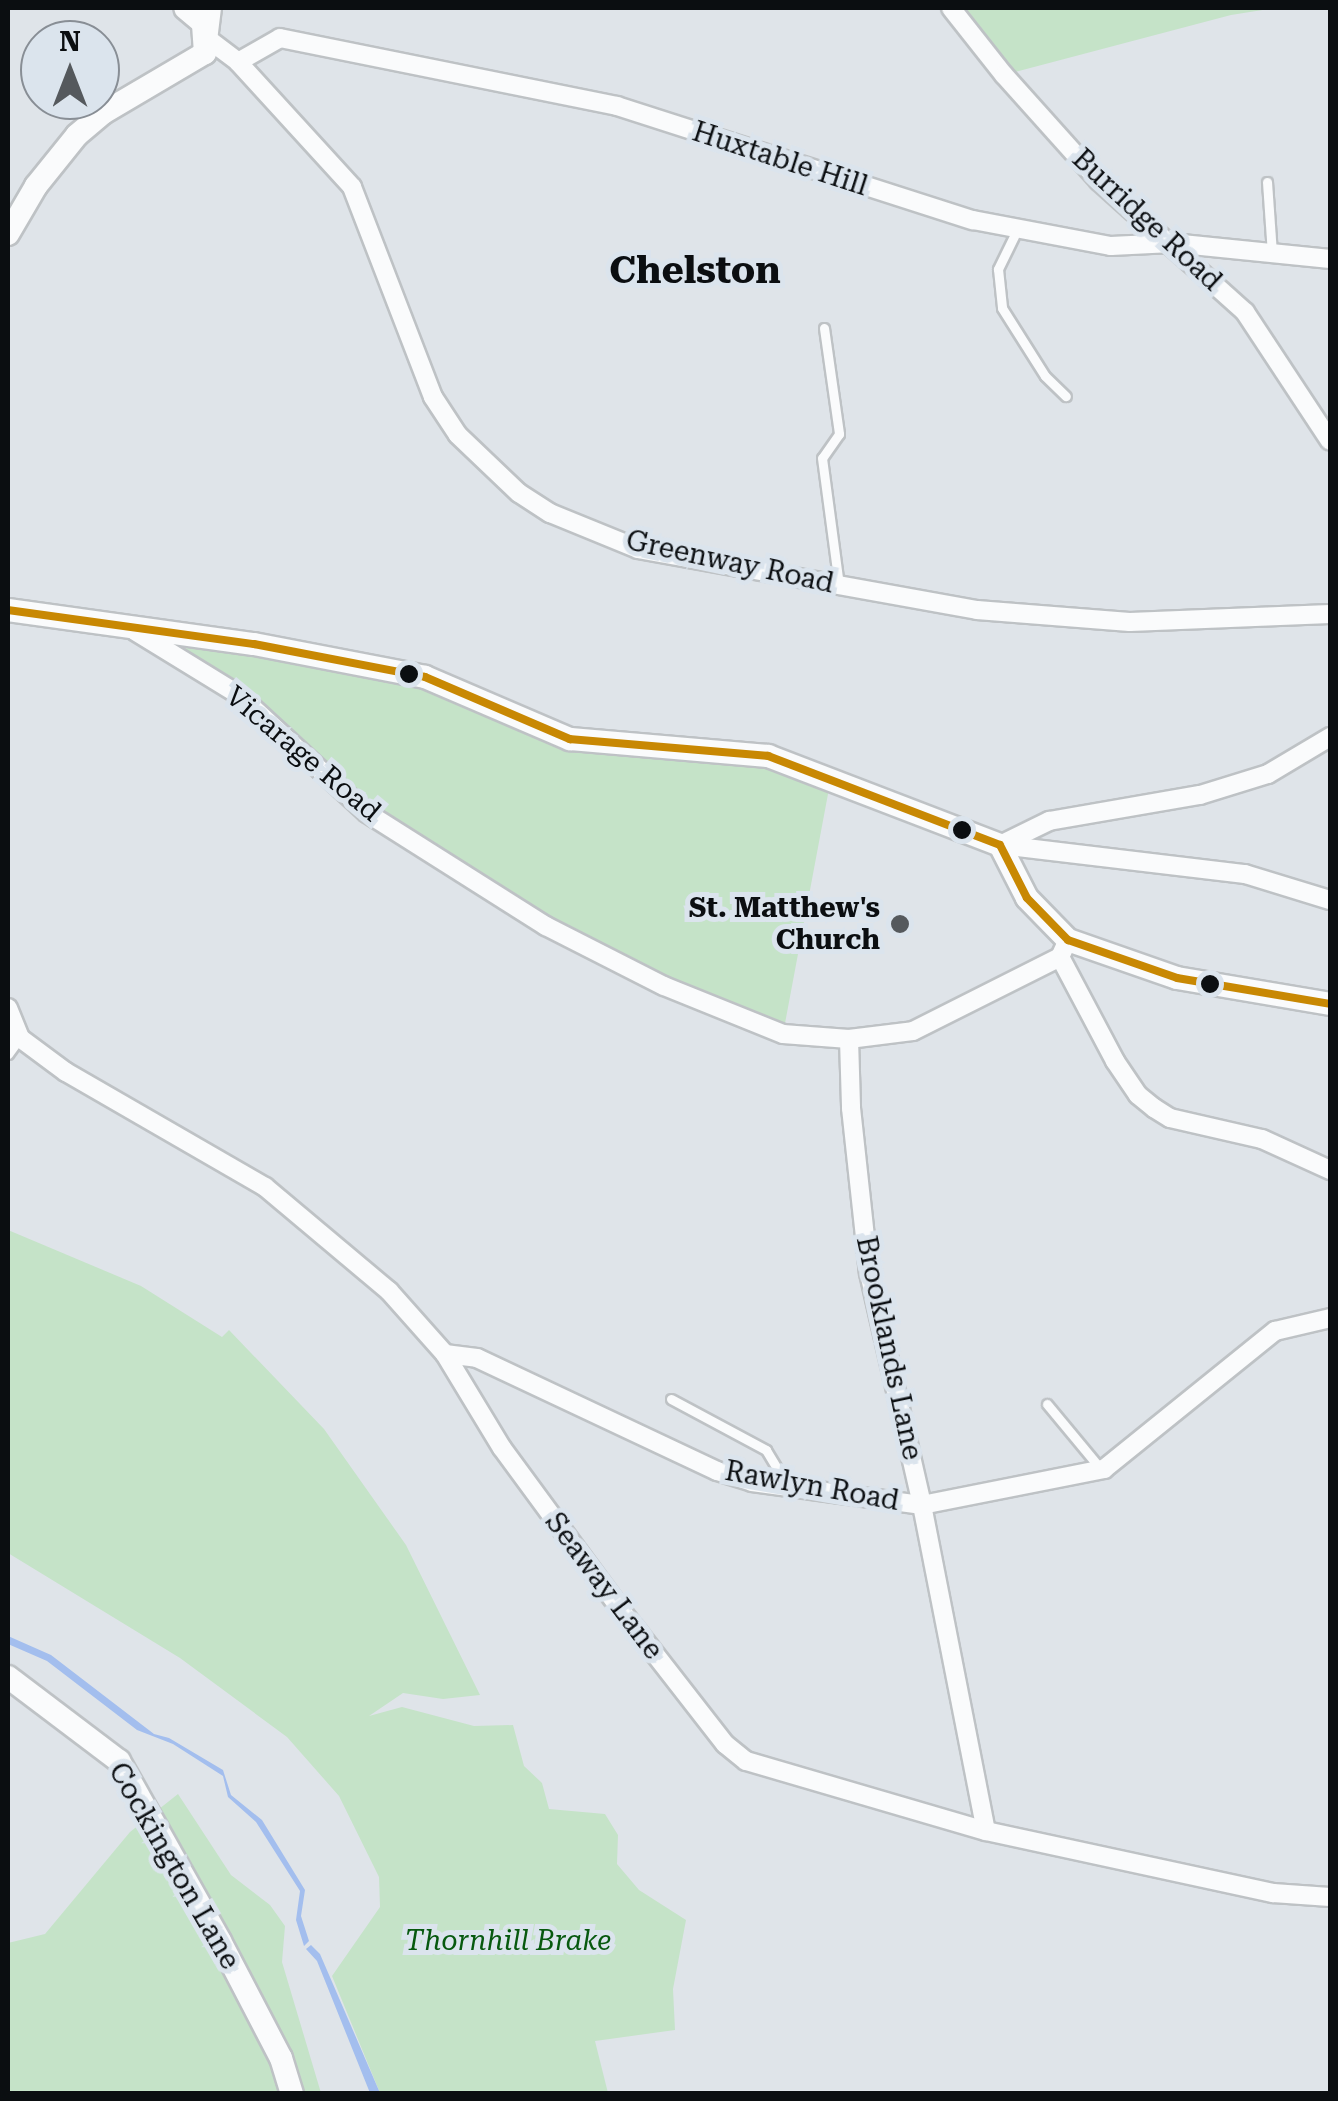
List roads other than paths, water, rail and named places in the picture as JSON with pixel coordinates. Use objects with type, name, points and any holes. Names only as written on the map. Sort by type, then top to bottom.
[{"type":"street","points":[[185,8],[203,23],[208,40]]},
{"type":"street","points":[[8,234],[36,186],[77,134],[102,114],[205,54],[212,8]]},
{"type":"street","name":"Burridge Road","points":[[951,8],[1004,75],[1099,181],[1245,312],[1330,441]]},
{"type":"street","name":"Huxtable Hill","points":[[238,62],[280,38],[616,106],[973,220],[1111,246],[1172,243],[1330,259]]},
{"type":"street","name":"Greenway Road","points":[[208,40],[238,62],[352,188],[434,397],[458,435],[519,494],[550,513],[638,548],[1046,618],[1130,622],[1330,614]]},
{"type":"street","points":[[8,610],[254,644],[426,676],[570,740],[768,756],[942,819],[1000,845],[1246,874],[1330,900]]},
{"type":"street","name":"Vicarage Road","points":[[131,628],[239,695],[367,814],[546,926],[664,986],[782,1034],[849,1039],[914,1030],[1064,948]]},
{"type":"street","points":[[1000,845],[1049,821],[1200,795],[1268,774],[1330,738]]},
{"type":"street","points":[[1000,845],[1027,898],[1064,948],[1115,1061],[1138,1095],[1170,1118],[1262,1140],[1330,1170]]},
{"type":"street","points":[[1064,948],[1178,978],[1330,1004]]},
{"type":"street","points":[[8,1008],[14,1037]]},
{"type":"street","name":"Seaway Lane","points":[[14,1037],[66,1072],[264,1188],[389,1291],[445,1354],[502,1448],[725,1744],[746,1761],[986,1831],[1273,1893],[1330,1897]]},
{"type":"street","name":"Brooklands Lane","points":[[849,1039],[851,1108],[870,1272],[922,1505],[986,1831]]},
{"type":"street","name":"Rawlyn Road","points":[[445,1354],[477,1358],[717,1471],[788,1488],[922,1505],[1101,1470],[1264,1339],[1303,1322],[1330,1318]]},
{"type":"street","name":"Cockington Lane","points":[[8,1677],[119,1761],[281,2058],[292,2094]]},
{"type":"lane","points":[[1267,182],[1272,256]]},
{"type":"lane","points":[[1018,228],[998,269],[1002,308],[1045,376],[1066,396]]},
{"type":"lane","points":[[824,328],[840,434],[822,458],[839,585]]},
{"type":"lane","points":[[8,1054],[14,1037]]},
{"type":"lane","points":[[671,1400],[766,1450],[788,1488]]},
{"type":"lane","points":[[1047,1404],[1101,1470]]},
{"type":"water","points":[[8,1636],[51,1655],[154,1734],[169,1738],[223,1770],[231,1795],[262,1820],[305,1890],[301,1916],[309,1941],[304,1946],[296,1920],[300,1891],[256,1822],[228,1797],[223,1776],[173,1744],[137,1730],[47,1661],[8,1644]]},
{"type":"water","points":[[311,1945],[320,1954],[380,2093],[370,2093],[317,1961],[306,1949]]},
{"type":"place","name":"St. Matthew's Church","points":[[900,924]]},
{"type":"district","name":"Chelston","points":[[695,271]]},
{"type":"park label","name":"Thornhill Brake","points":[[508,1941]]}]
